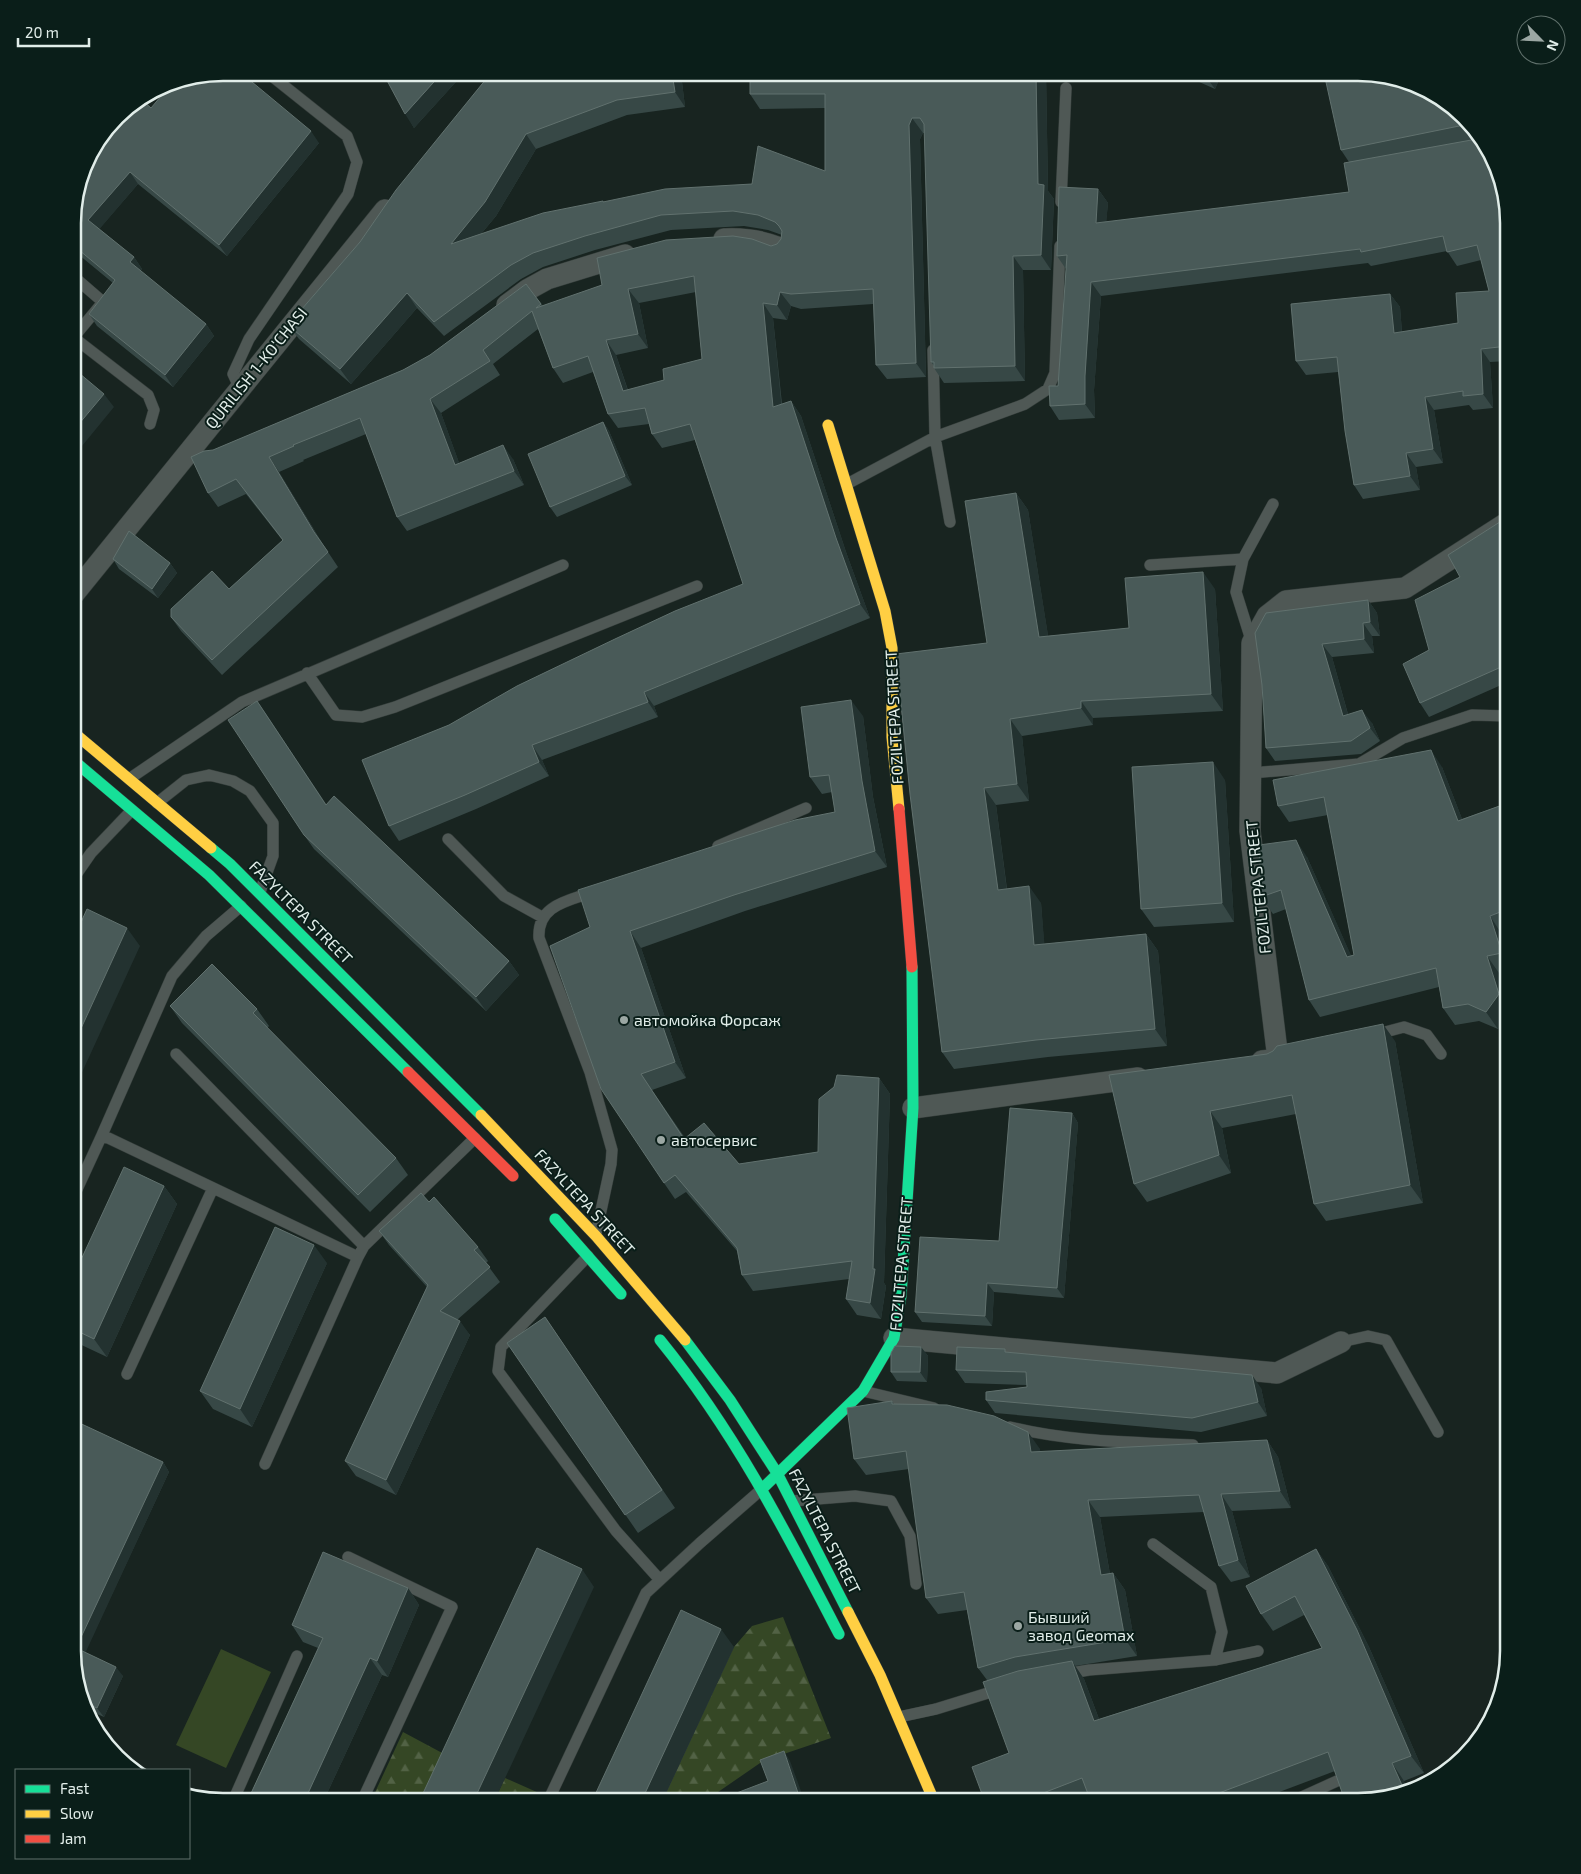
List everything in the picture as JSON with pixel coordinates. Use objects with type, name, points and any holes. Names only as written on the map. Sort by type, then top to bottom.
[{"type":"main road","name":"FOZILTEPA STREET","points":[[762,1489],[863,1391],[894,1338],[901,1296],[913,1108],[912,953],[892,736],[892,648],[885,611],[828,424]]},
{"type":"main road","name":"FAZYLTEPA STREET","points":[[82,739],[230,864],[486,1120],[596,1236],[680,1334],[730,1400],[777,1473],[864,1642],[899,1716],[930,1793]]},
{"type":"main road","points":[[82,767],[210,875],[476,1137],[522,1185]]},
{"type":"main road","name":"FAZYLTEPA STREET","points":[[549,1212],[627,1301]]},
{"type":"main road","points":[[653,1331],[714,1412],[762,1489],[844,1643]]},
{"type":"street","name":"QURILISH 1-KO'CHASI","points":[[82,583],[396,196]]},
{"type":"street","points":[[700,241],[744,238],[766,242],[780,248]]},
{"type":"street","points":[[490,318],[527,290],[547,280],[599,262],[646,250]]},
{"type":"street","points":[[189,451],[211,453]]},
{"type":"street","name":"FOZILTEPA STREET","points":[[1238,1064],[1282,1058],[1250,831],[1252,643],[1267,616],[1286,601],[1404,588],[1500,527]]},
{"type":"street","points":[[913,1108],[1160,1075]]},
{"type":"street","points":[[894,1338],[1278,1374],[1341,1342]]},
{"type":"lane","points":[[240,388],[233,374],[249,339],[348,194],[356,162],[347,136],[280,82]]},
{"type":"lane","points":[[1061,216],[1066,88]]},
{"type":"lane","points":[[846,484],[936,437],[1025,404],[1048,389],[1055,373],[1060,236]]},
{"type":"lane","points":[[82,284],[103,302],[82,327]]},
{"type":"lane","points":[[933,337],[936,437],[950,522]]},
{"type":"lane","points":[[82,344],[148,395],[154,410],[150,424]]},
{"type":"lane","points":[[1252,643],[1236,592],[1242,559],[1273,504]]},
{"type":"lane","points":[[1150,565],[1242,559]]},
{"type":"lane","points":[[128,779],[242,702],[563,565]]},
{"type":"lane","points":[[308,674],[336,715],[362,717],[395,707],[697,586]]},
{"type":"lane","points":[[1251,773],[1359,764],[1403,738],[1472,715],[1500,716]]},
{"type":"lane","points":[[157,803],[186,780],[209,775],[233,781],[250,791],[273,823],[273,856],[260,894]]},
{"type":"lane","points":[[709,850],[806,808]]},
{"type":"lane","points":[[82,867],[91,853],[132,810]]},
{"type":"lane","points":[[448,839],[504,896],[542,917]]},
{"type":"lane","points":[[596,1236],[611,1164],[612,1150],[590,1072],[539,938],[538,928],[542,917],[552,907],[608,887]]},
{"type":"lane","points":[[81,1180],[172,976],[206,936],[241,906]]},
{"type":"lane","points":[[1359,1039],[1404,1027],[1427,1035],[1441,1054]]},
{"type":"lane","points":[[176,1054],[364,1246]]},
{"type":"lane","points":[[102,1135],[358,1257]]},
{"type":"lane","points":[[266,1464],[364,1246],[476,1137]]},
{"type":"lane","points":[[127,1374],[213,1188]]},
{"type":"lane","points":[[588,1256],[501,1347],[498,1371],[616,1531],[660,1580]]},
{"type":"lane","points":[[1341,1342],[1368,1336],[1386,1340],[1438,1432]]},
{"type":"lane","points":[[863,1391],[946,1411]]},
{"type":"lane","points":[[1000,1424],[1037,1433],[1087,1440],[1200,1446]]},
{"type":"lane","points":[[552,1793],[646,1593],[762,1489]]},
{"type":"lane","points":[[792,1501],[855,1496],[892,1501],[910,1536],[916,1584]]},
{"type":"lane","points":[[1153,1544],[1211,1587],[1222,1632],[1215,1660]]},
{"type":"lane","points":[[348,1557],[452,1607],[366,1793]]},
{"type":"lane","points":[[1054,1676],[1089,1670],[1215,1660],[1258,1651]]},
{"type":"lane","points":[[237,1793],[297,1656]]},
{"type":"lane","points":[[899,1716],[936,1709],[1009,1686]]},
{"type":"lane","points":[[1311,1793],[1337,1781]]},
{"type":"green space","points":[[783,1617],[831,1738],[763,1761],[717,1793],[666,1793],[734,1647],[752,1626]]},
{"type":"green space","points":[[221,1649],[271,1672],[226,1768],[176,1745]]},
{"type":"green space","points":[[403,1732],[459,1762],[444,1793],[375,1793]]},
{"type":"green space","points":[[505,1778],[539,1793],[498,1793]]},
{"type":"building","points":[[252,82],[311,131],[219,245],[130,172],[88,220],[134,257],[130,262],[206,324],[165,375],[89,314],[115,280],[82,252],[84,195],[92,169],[100,152],[123,123],[146,104],[151,108],[162,95],[195,84]]},
{"type":"building","points":[[388,82],[434,82],[405,114]]},
{"type":"building","points":[[484,82],[673,82],[675,92],[617,100],[526,134],[485,202],[451,244],[543,213],[603,201],[665,189],[752,184],[758,146],[825,171],[825,94],[750,94],[750,82],[1036,82],[1038,184],[1044,185],[1041,255],[1013,256],[1015,366],[934,368],[934,362],[931,362],[924,124],[920,118],[912,118],[909,125],[916,363],[876,365],[873,289],[791,294],[780,292],[777,305],[763,303],[773,407],[791,401],[860,604],[644,692],[648,702],[532,745],[539,762],[389,826],[362,760],[449,725],[517,686],[615,639],[675,611],[743,584],[690,424],[652,434],[645,408],[608,414],[588,356],[553,368],[532,311],[483,350],[490,361],[430,399],[455,465],[503,445],[514,471],[397,517],[360,418],[293,445],[269,457],[328,552],[212,660],[171,617],[171,609],[212,571],[229,589],[283,540],[236,479],[208,493],[191,457],[204,451],[213,450],[403,370],[430,355],[526,284],[541,304],[536,308],[602,285],[597,258],[666,240],[733,236],[752,239],[771,246],[777,244],[781,239],[782,231],[775,222],[758,215],[733,211],[661,215],[585,236],[533,253],[511,265],[434,322],[407,293],[340,369],[288,325],[360,242],[396,190]],"holes":[[[694,276],[702,359],[663,369],[664,380],[623,391],[606,340],[638,334],[628,289]]]},
{"type":"building","points":[[1326,82],[1376,82],[1395,86],[1429,100],[1451,116],[1460,126],[1341,150]]},
{"type":"building","points":[[1472,140],[1485,160],[1497,195],[1500,223],[1500,347],[1481,349],[1483,394],[1463,396],[1463,391],[1425,397],[1433,449],[1406,453],[1410,476],[1354,485],[1345,431],[1337,357],[1296,361],[1291,304],[1390,294],[1394,333],[1458,323],[1456,293],[1489,291],[1477,245],[1447,252],[1443,236],[1361,252],[1360,249],[1091,282],[1085,404],[1050,406],[1049,386],[1058,386],[1067,255],[1057,256],[1059,187],[1098,189],[1096,223],[1349,192],[1344,163]]},
{"type":"building","points":[[82,375],[104,394],[82,420]]},
{"type":"building","points":[[603,422],[625,476],[550,507],[528,454]]},
{"type":"building","points":[[1016,493],[1039,637],[1129,628],[1125,578],[1203,572],[1211,694],[1081,701],[1081,708],[1010,719],[1017,784],[984,788],[998,890],[1029,886],[1034,945],[1146,934],[1155,1029],[1036,1040],[942,1052],[910,794],[896,654],[987,643],[965,501]]},
{"type":"building","points":[[1500,522],[1500,668],[1420,703],[1403,664],[1429,650],[1415,600],[1460,577],[1448,555]]},
{"type":"building","points":[[129,531],[170,563],[152,589],[113,559]]},
{"type":"building","points":[[1368,600],[1370,622],[1363,623],[1364,639],[1322,644],[1343,716],[1362,710],[1370,728],[1351,741],[1266,748],[1262,685],[1255,633],[1266,613]]},
{"type":"building","points":[[851,700],[862,781],[875,851],[734,895],[630,931],[675,1062],[641,1074],[684,1139],[704,1123],[739,1164],[818,1152],[819,1099],[834,1087],[837,1075],[879,1078],[873,1269],[875,1269],[870,1303],[846,1299],[852,1261],[742,1275],[737,1248],[675,1175],[664,1183],[601,1089],[550,946],[590,927],[578,890],[795,820],[835,812],[829,775],[810,777],[801,707]]},
{"type":"building","points":[[257,701],[326,805],[334,796],[509,961],[476,997],[304,835],[228,720]]},
{"type":"building","points":[[1431,750],[1458,821],[1500,806],[1500,912],[1490,916],[1500,947],[1500,953],[1487,956],[1499,994],[1486,1012],[1468,1004],[1443,1008],[1436,968],[1309,1000],[1281,890],[1261,897],[1259,845],[1296,840],[1347,957],[1354,955],[1324,797],[1278,806],[1273,780]]},
{"type":"building","points":[[1213,762],[1222,903],[1141,909],[1132,767]]},
{"type":"building","points":[[87,909],[127,928],[81,1028],[82,921]]},
{"type":"building","points":[[212,964],[257,1009],[253,1013],[396,1158],[358,1195],[170,1006]]},
{"type":"building","points":[[1383,1024],[1410,1185],[1314,1204],[1292,1095],[1210,1111],[1219,1155],[1134,1184],[1109,1075],[1267,1054],[1277,1046]]},
{"type":"building","points":[[1010,1108],[1072,1113],[1057,1288],[987,1283],[985,1316],[915,1312],[920,1237],[999,1241]]},
{"type":"building","points":[[124,1167],[164,1186],[94,1339],[81,1333],[81,1259]]},
{"type":"building","points":[[421,1193],[429,1202],[434,1197],[478,1247],[474,1250],[490,1267],[440,1311],[460,1321],[386,1480],[345,1461],[428,1285],[379,1231]]},
{"type":"building","points":[[275,1227],[314,1245],[240,1409],[200,1391]]},
{"type":"building","points":[[545,1317],[662,1490],[625,1515],[507,1343]]},
{"type":"building","points":[[895,1346],[921,1347],[920,1372],[891,1372],[891,1353]]},
{"type":"building","points":[[957,1347],[1005,1349],[1005,1352],[1252,1375],[1258,1402],[1192,1418],[986,1400],[986,1392],[1027,1387],[1026,1372],[956,1370]]},
{"type":"building","points":[[892,1401],[892,1404],[947,1405],[994,1416],[1028,1432],[1031,1452],[1267,1440],[1280,1491],[1221,1494],[1238,1560],[1219,1566],[1199,1495],[1088,1500],[1101,1575],[1113,1573],[1125,1639],[1015,1657],[978,1668],[964,1592],[926,1598],[906,1451],[854,1459],[847,1408]]},
{"type":"building","points":[[81,1424],[163,1462],[81,1637]]},
{"type":"building","points":[[537,1548],[582,1569],[477,1793],[423,1793]]},
{"type":"building","points":[[1316,1549],[1357,1630],[1411,1756],[1392,1763],[1402,1785],[1386,1790],[1342,1793],[1328,1752],[1219,1793],[1088,1793],[1082,1778],[1043,1793],[982,1793],[972,1767],[1009,1753],[983,1682],[1018,1671],[1072,1661],[1094,1721],[1322,1648],[1295,1596],[1261,1614],[1246,1586]]},
{"type":"building","points":[[323,1552],[408,1588],[377,1661],[370,1658],[308,1793],[251,1793],[323,1638],[292,1625]]},
{"type":"building","points":[[681,1610],[721,1629],[645,1793],[596,1793]]},
{"type":"building","points":[[81,1650],[116,1667],[97,1708],[92,1705],[84,1679]]},
{"type":"building","points":[[784,1751],[798,1793],[737,1793],[768,1781],[760,1760]]},
{"type":"traffic: fast","points":[[82,767],[209,875],[408,1072]]},
{"type":"traffic: fast","points":[[211,848],[230,864],[481,1115]]},
{"type":"traffic: fast","points":[[764,1487],[863,1391],[894,1338],[901,1296],[913,1108],[912,967]]},
{"type":"traffic: fast","points":[[555,1219],[621,1294]]},
{"type":"traffic: fast","points":[[660,1340],[712,1410],[757,1482],[839,1634]]},
{"type":"traffic: fast","points":[[685,1340],[730,1400],[777,1473],[848,1612]]},
{"type":"traffic: slow","points":[[828,425],[885,611],[892,648],[892,737],[899,809]]},
{"type":"traffic: slow","points":[[82,739],[211,848]]},
{"type":"traffic: slow","points":[[481,1115],[596,1236],[685,1340]]},
{"type":"traffic: slow","points":[[848,1612],[880,1675],[931,1793]]},
{"type":"traffic: jam","points":[[899,809],[912,967]]},
{"type":"traffic: jam","points":[[408,1072],[513,1176]]},
{"type":"place","name":"автомойка Форсаж","points":[[624,1020]]},
{"type":"place","name":"автосервис","points":[[661,1140]]},
{"type":"place","name":"Бывший завод Geomax","points":[[1018,1626]]}]
